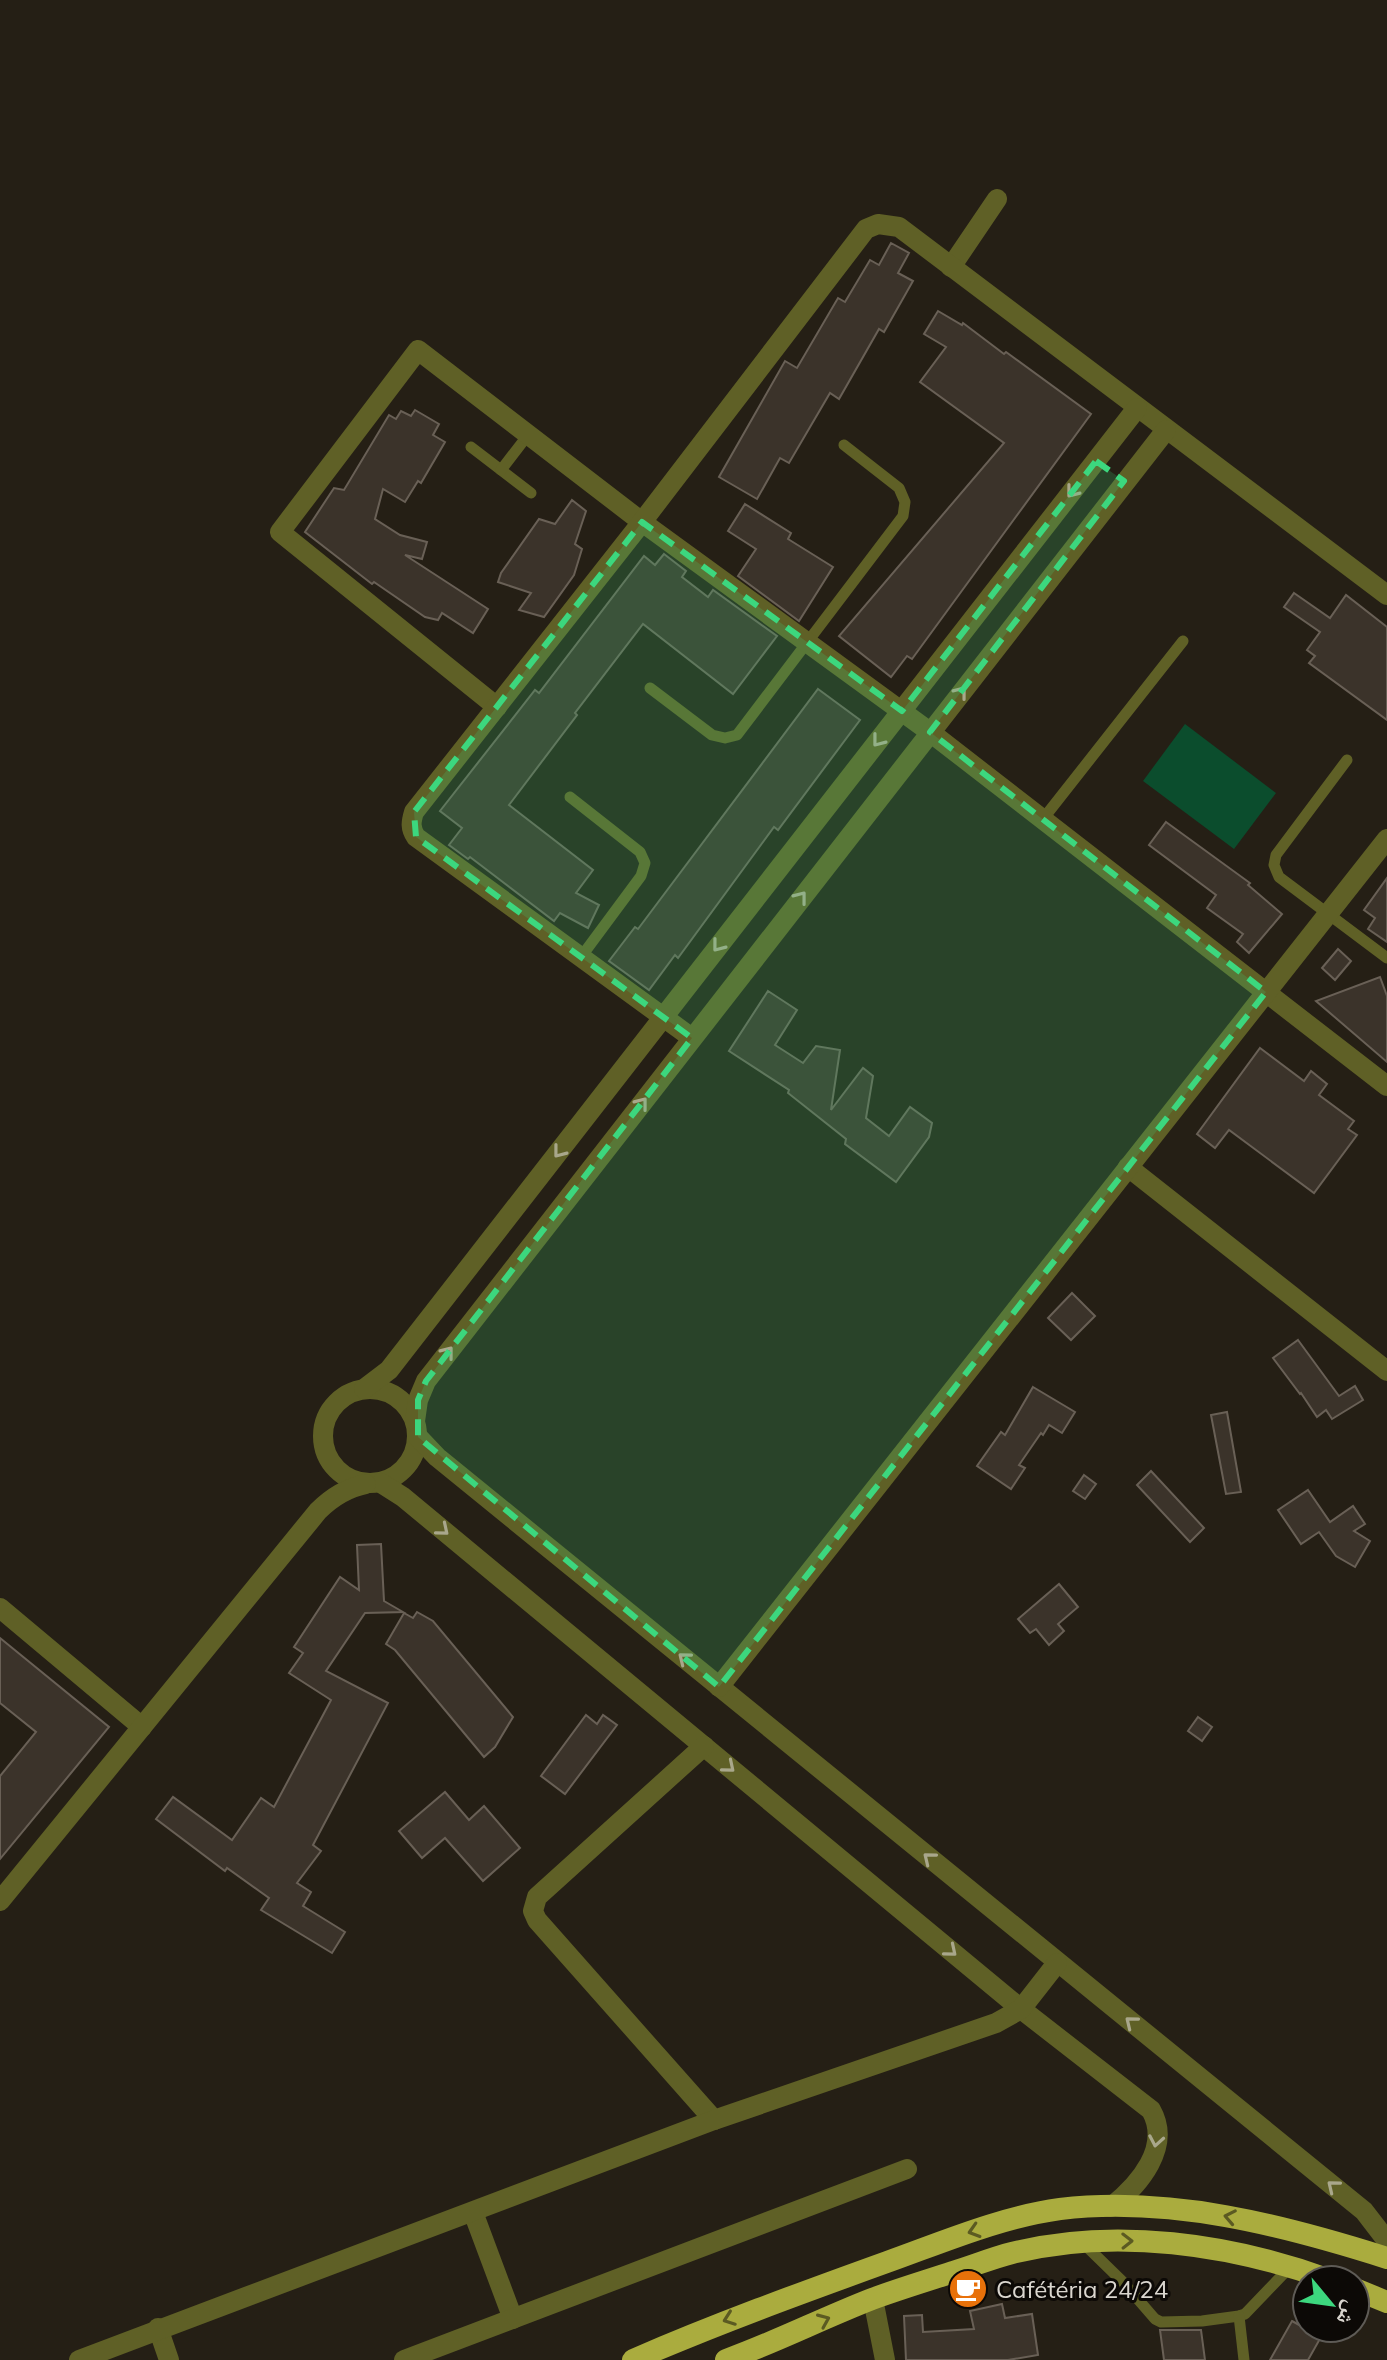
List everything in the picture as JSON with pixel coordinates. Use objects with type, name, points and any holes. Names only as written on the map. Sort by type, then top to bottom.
[{"type":"highway","points":[[633,2360],[716,2324],[953,2238],[1059,2209],[1146,2207],[1227,2217],[1280,2227],[1387,2258]]},
{"type":"highway","points":[[726,2360],[873,2299],[1012,2253],[1083,2243],[1149,2241],[1194,2245],[1291,2266]]},
{"type":"street","points":[[951,267],[997,199]]},
{"type":"street","points":[[692,1038],[416,837],[411,823],[414,812],[642,522],[866,229],[885,223],[899,227],[1387,595]]},
{"type":"street","points":[[497,707],[280,532],[418,350],[642,522],[930,732],[1387,1086]]},
{"type":"street","points":[[1111,2207],[1134,2187],[1150,2162],[1159,2134],[1151,2110],[1021,2009],[403,1497],[373,1483],[351,1480],[339,1472],[329,1460],[323,1430],[337,1403],[349,1394],[364,1389],[389,1370],[1137,408]]},
{"type":"street","points":[[0,1901],[318,1511],[335,1496],[395,1477],[407,1466],[415,1453],[418,1400],[426,1381],[1166,430]]},
{"type":"street","points":[[1096,461],[1124,481]]},
{"type":"street","points":[[719,1687],[1387,839]]},
{"type":"street","points":[[1128,1167],[1387,1371]]},
{"type":"street","points":[[364,1389],[380,1390],[395,1396],[408,1407],[417,1429],[437,1457],[1364,2211],[1387,2241]]},
{"type":"street","points":[[318,1511],[327,1487],[329,1460]]},
{"type":"street","points":[[0,1608],[142,1727]]},
{"type":"street","points":[[704,1746],[537,1897],[533,1911],[537,1920],[714,2120]]},
{"type":"street","points":[[79,2360],[714,2120],[983,2028],[1021,2009],[1057,1963]]},
{"type":"street","points":[[404,2360],[907,2169]]},
{"type":"street","points":[[473,2212],[513,2319]]},
{"type":"street","points":[[873,2299],[885,2360]]},
{"type":"street","points":[[158,2328],[169,2360]]},
{"type":"lane","points":[[501,470],[528,435]]},
{"type":"lane","points":[[650,688],[712,735],[737,735],[900,522],[905,509],[899,488],[844,445]]},
{"type":"lane","points":[[471,447],[531,493]]},
{"type":"lane","points":[[1043,819],[1183,641]]},
{"type":"lane","points":[[1347,760],[1279,850],[1274,860],[1275,872],[1387,958]]},
{"type":"lane","points":[[570,797],[640,852],[645,863],[641,876],[581,957]]},
{"type":"lane","points":[[1083,2243],[1161,2322],[1202,2321],[1245,2314],[1291,2266]]},
{"type":"lane","points":[[1239,2316],[1244,2360]]},
{"type":"highlighted area","points":[[1096,461],[1124,481],[930,732],[1266,992],[719,1687],[418,1437],[418,1400],[426,1381],[692,1038],[416,837],[414,812],[642,522],[902,711]]},
{"type":"green space","points":[[1185,724],[1276,793],[1234,849],[1143,781]]},
{"type":"building","points":[[891,243],[909,253],[898,273],[913,281],[884,332],[879,329],[839,399],[830,393],[789,463],[780,458],[757,499],[719,477],[785,361],[797,368],[838,298],[845,302],[870,260],[879,265]]},
{"type":"building","points":[[938,311],[963,323],[1091,414],[912,659],[907,656],[891,677],[839,636],[1004,443],[920,382],[946,347],[924,334]]},
{"type":"building","points":[[415,410],[439,424],[433,435],[445,442],[421,483],[418,481],[405,502],[383,489],[375,519],[400,535],[427,542],[422,559],[405,555],[488,609],[473,633],[442,613],[438,620],[425,617],[374,582],[372,584],[305,532],[334,488],[344,490],[389,415],[396,419],[401,411],[411,416]]},
{"type":"building","points":[[572,500],[586,511],[575,544],[582,549],[574,575],[544,617],[519,610],[531,593],[498,582],[501,573],[539,519],[555,524]]},
{"type":"building","points":[[745,504],[791,533],[788,539],[833,567],[799,621],[738,576],[756,549],[728,531]]},
{"type":"building","points":[[664,554],[686,571],[682,577],[708,597],[713,590],[777,636],[733,694],[643,624],[509,805],[593,870],[576,893],[599,905],[588,928],[560,913],[554,921],[470,857],[468,859],[449,845],[462,828],[440,811],[535,690],[539,693],[644,556],[655,565]]},
{"type":"building","points":[[1294,593],[1330,618],[1346,595],[1387,627],[1387,720],[1309,663],[1315,656],[1307,650],[1320,632],[1284,607]]},
{"type":"building","points":[[818,689],[860,720],[778,830],[774,827],[678,958],[675,955],[649,990],[609,961],[635,927],[638,929]]},
{"type":"building","points":[[1166,822],[1250,883],[1248,885],[1282,914],[1249,953],[1237,942],[1243,934],[1207,908],[1216,895],[1149,845]]},
{"type":"building","points":[[1387,878],[1387,942],[1368,929],[1375,918],[1364,910]]},
{"type":"building","points":[[1338,949],[1351,961],[1335,980],[1322,968]]},
{"type":"building","points":[[1380,977],[1387,996],[1387,1062],[1316,1001]]},
{"type":"building","points":[[768,991],[797,1010],[775,1045],[803,1063],[816,1046],[840,1050],[831,1110],[863,1068],[873,1076],[866,1118],[889,1136],[910,1107],[932,1123],[929,1137],[896,1182],[845,1144],[846,1139],[788,1093],[789,1090],[729,1051]]},
{"type":"building","points":[[1260,1048],[1304,1081],[1311,1071],[1327,1084],[1319,1095],[1354,1121],[1348,1129],[1357,1135],[1314,1193],[1229,1130],[1215,1148],[1197,1134]]},
{"type":"building","points":[[1072,1293],[1095,1316],[1071,1340],[1048,1318]]},
{"type":"building","points":[[1298,1340],[1339,1396],[1355,1386],[1363,1400],[1332,1419],[1326,1410],[1317,1417],[1273,1358]]},
{"type":"building","points":[[1033,1387],[1075,1412],[1062,1433],[1049,1425],[1043,1435],[1041,1433],[1019,1465],[1025,1468],[1011,1489],[977,1466],[1001,1432],[1005,1435]]},
{"type":"building","points":[[1227,1412],[1241,1492],[1226,1494],[1211,1415]]},
{"type":"building","points":[[1151,1471],[1204,1528],[1190,1542],[1137,1485]]},
{"type":"building","points":[[1084,1475],[1096,1484],[1085,1499],[1073,1491]]},
{"type":"building","points":[[1308,1490],[1330,1522],[1353,1506],[1365,1524],[1354,1531],[1370,1541],[1355,1567],[1336,1556],[1319,1532],[1301,1544],[1278,1510]]},
{"type":"building","points":[[381,1544],[384,1601],[403,1612],[365,1613],[326,1671],[388,1703],[313,1845],[321,1851],[297,1883],[311,1892],[303,1906],[345,1932],[332,1953],[261,1910],[269,1898],[227,1868],[225,1871],[156,1819],[173,1797],[232,1840],[261,1798],[274,1807],[331,1700],[289,1673],[303,1653],[294,1647],[340,1577],[359,1590],[357,1545]]},
{"type":"building","points":[[1059,1584],[1078,1607],[1058,1624],[1064,1631],[1049,1645],[1036,1629],[1030,1633],[1018,1619]]},
{"type":"building","points":[[417,1612],[433,1621],[513,1717],[495,1747],[484,1757],[395,1650],[386,1644],[404,1613],[413,1618]]},
{"type":"building","points":[[0,1638],[109,1727],[0,1859],[0,1776],[36,1732],[0,1703]]},
{"type":"building","points":[[586,1715],[597,1724],[603,1715],[617,1725],[565,1794],[541,1776]]},
{"type":"building","points":[[1198,1717],[1212,1727],[1202,1741],[1188,1731]]},
{"type":"building","points":[[445,1792],[469,1820],[484,1806],[520,1848],[483,1881],[445,1838],[422,1858],[399,1831]]},
{"type":"building","points":[[1002,2304],[1005,2318],[1032,2314],[1038,2355],[1008,2360],[906,2360],[904,2316],[922,2315],[923,2332],[974,2329],[970,2311]]},
{"type":"building","points":[[1291,2323],[1291,2344],[1317,2344],[1308,2360],[1270,2360]]},
{"type":"building","points":[[1160,2330],[1201,2330],[1205,2360],[1164,2360]]},
{"type":"place","name":"Cafétéria 24/24","points":[[968,2289]]}]
